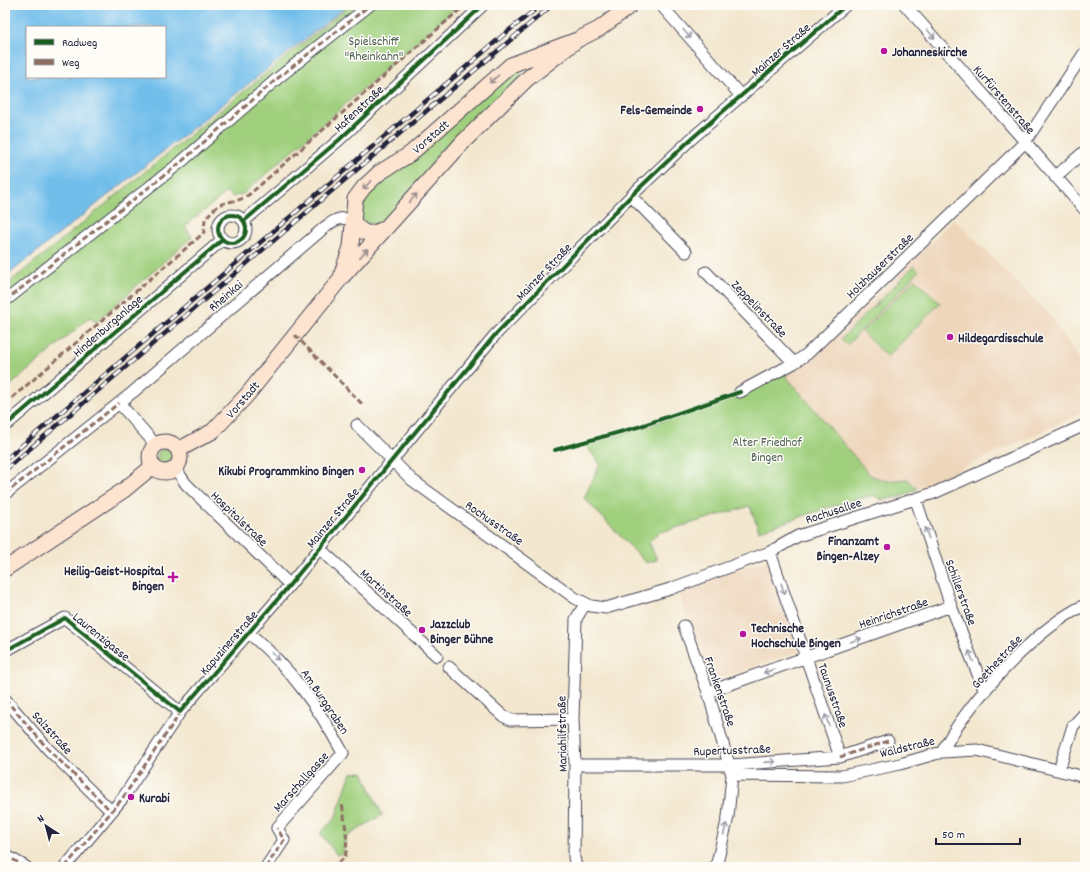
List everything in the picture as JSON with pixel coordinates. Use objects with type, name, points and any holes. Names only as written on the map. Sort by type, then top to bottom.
[{"type":"main road","name":"Vorstadt","points":[[341,278],[351,247],[352,220],[355,199],[364,187],[379,173],[410,154],[511,65],[577,40],[599,29],[631,5]]},
{"type":"main road","name":"Vorstadt","points":[[178,450],[213,431],[247,395],[341,278],[464,141],[527,79],[577,40]]},
{"type":"main road","points":[[511,65],[519,66],[525,70],[527,79]]},
{"type":"main road","points":[[352,220],[363,232],[373,234],[387,227]]},
{"type":"main road","points":[[169,443],[178,450],[180,458],[175,468],[171,471],[161,472],[153,466],[151,462],[151,453],[156,445],[169,443]]},
{"type":"main road","points":[[5,569],[124,490],[153,466]]},
{"type":"street","points":[[5,301],[181,162],[278,78],[370,5]]},
{"type":"street","name":"Hafenstraße","points":[[244,221],[339,140],[483,5]]},
{"type":"street","points":[[661,5],[741,96]]},
{"type":"street","name":"Mainzer Straße","points":[[290,585],[495,335],[631,196],[741,96],[846,5]]},
{"type":"street","name":"Kurfürstenstraße","points":[[905,5],[1085,210]]},
{"type":"street","name":"Holzhauserstraße","points":[[740,392],[794,363],[821,342],[1025,142],[1085,52]]},
{"type":"street","points":[[1055,177],[1085,151]]},
{"type":"street","points":[[631,196],[686,252]]},
{"type":"street","points":[[232,215],[244,221],[246,230],[243,239],[230,244],[222,240],[218,229],[220,221],[232,215]]},
{"type":"street","name":"Rheinkai","points":[[5,494],[119,403],[325,227],[336,219],[347,218],[352,220]]},
{"type":"street","name":"Hindenburganlage","points":[[5,426],[222,240]]},
{"type":"street","name":"Zeppelinstraße","points":[[706,272],[794,363]]},
{"type":"street","points":[[119,403],[156,445]]},
{"type":"street","name":"Rochusallee","points":[[586,604],[598,608],[615,606],[670,589],[770,552],[798,536],[916,500],[934,493],[1085,424]]},
{"type":"street","name":"Rochusstraße","points":[[357,425],[412,480],[586,604]]},
{"type":"street","name":"Hospitalstraße","points":[[175,468],[186,484],[290,585]]},
{"type":"street","name":"Schillerstraße","points":[[916,500],[951,606],[985,692]]},
{"type":"street","name":"Martinstraße","points":[[319,548],[437,656]]},
{"type":"street","name":"Taunusstraße","points":[[770,552],[840,757]]},
{"type":"street","name":"Kapuzinerstraße","points":[[65,867],[122,799],[180,712],[290,585]]},
{"type":"street","name":"Mariahilfstraße","points":[[576,867],[574,856],[575,765],[573,719],[576,619],[586,604]]},
{"type":"street","name":"Goethestraße","points":[[942,752],[952,733],[985,692],[1038,636],[1085,605]]},
{"type":"street","name":"Heinrichstraße","points":[[708,692],[951,606]]},
{"type":"street","name":"Laurenzigasse","points":[[5,651],[65,618],[180,712]]},
{"type":"street","name":"Frankenstraße","points":[[684,626],[708,692],[732,770]]},
{"type":"street","name":"Am Burggraben","points":[[249,633],[271,652],[298,681],[325,720],[343,753]]},
{"type":"street","points":[[449,667],[503,716],[511,720],[573,719]]},
{"type":"street","name":"Salzstraße","points":[[5,699],[48,749],[111,812]]},
{"type":"street","points":[[1059,770],[1072,726],[1085,713]]},
{"type":"street","name":"Rupertusstraße","points":[[575,765],[732,770],[840,757],[888,741]]},
{"type":"street","name":"Waldstraße","points":[[732,770],[842,776],[900,764],[942,752],[977,750],[1085,777]]},
{"type":"street","name":"Marschallgasse","points":[[266,867],[284,840],[276,828],[343,753]]},
{"type":"street","points":[[716,867],[728,817],[732,770]]},
{"type":"street","points":[[5,855],[26,867]]},
{"type":"shaded area","name":"Hildegardisschule","points":[[954,219],[1051,317],[1085,368],[1085,411],[917,489],[908,479],[885,481],[870,475],[784,374],[815,357]]},
{"type":"shaded area","name":"Technische Hochschule Bingen","points":[[767,560],[798,652],[709,682],[678,590]]},
{"type":"green space","name":"Spielschiff \"Rheinkahn\"","points":[[350,5],[459,5],[243,194],[232,197],[227,192],[185,226],[192,237],[96,322],[90,317],[5,390],[5,286]]},
{"type":"green space","points":[[516,69],[523,75],[383,222],[371,224],[366,223],[361,219],[362,194]]},
{"type":"green space","points":[[914,266],[919,271],[847,345],[841,339]]},
{"type":"green space","points":[[915,279],[940,303],[887,357],[862,332]]},
{"type":"green space","name":"Alter Friedhof Bingen","points":[[784,374],[870,475],[885,481],[908,479],[917,489],[900,497],[882,500],[873,495],[827,508],[759,531],[750,506],[658,533],[649,542],[657,560],[646,563],[584,498],[600,464],[585,444],[638,429],[741,395]]},
{"type":"green space","points":[[162,449],[168,449],[173,454],[171,463],[168,465],[162,465],[157,460],[157,454]]},
{"type":"green space","points":[[363,772],[382,815],[346,837],[343,853],[337,855],[320,833],[335,819],[351,773]]},
{"type":"water","points":[[5,5],[348,5],[5,277]]},
{"type":"railway","points":[[5,460],[507,32],[541,5]]},
{"type":"railway","points":[[5,470],[552,5]]},
{"type":"marked path","points":[[5,301],[181,162],[278,78],[370,5]]},
{"type":"marked path","points":[[5,404],[199,237],[204,232],[205,219],[215,208],[222,204],[240,200],[251,193],[465,5]]},
{"type":"marked path","points":[[295,335],[362,404]]},
{"type":"marked path","points":[[5,494],[119,403]]},
{"type":"marked path","points":[[5,699],[48,749],[111,811]]},
{"type":"marked path","points":[[65,867],[122,799],[183,709]]},
{"type":"marked path","points":[[840,757],[888,741]]},
{"type":"marked path","points":[[331,867],[343,859],[346,854],[346,832],[342,804]]},
{"type":"marked path","points":[[266,867],[284,840],[277,828]]},
{"type":"marked path","points":[[5,855],[26,867]]},
{"type":"cycle path","points":[[244,221],[339,140],[483,5]]},
{"type":"cycle path","points":[[5,651],[65,618],[180,712],[283,593],[495,335],[631,196],[690,140],[846,5]]},
{"type":"cycle path","points":[[232,215],[242,219],[246,229],[242,239],[232,243],[222,239],[218,229],[222,219],[232,215]]},
{"type":"cycle path","points":[[5,426],[222,240]]},
{"type":"cycle path","points":[[555,450],[638,427],[740,392]]},
{"type":"place","name":"Johanneskirche","points":[[884,51]]},
{"type":"place","name":"Fels-Gemeinde","points":[[700,109]]},
{"type":"place","name":"Hildegardisschule","points":[[950,337]]},
{"type":"place","name":"Kikubi Programmkino Bingen","points":[[362,470]]},
{"type":"place","name":"Finanzamt Bingen-Alzey","points":[[887,547]]},
{"type":"place","name":"Heilig-Geist-Hospital Bingen","points":[[173,577]]},
{"type":"place","name":"Jazzclub Binger Bühne","points":[[422,630]]},
{"type":"place","name":"Technische Hochschule Bingen","points":[[743,634]]},
{"type":"place","name":"Kurabi","points":[[131,797]]}]
